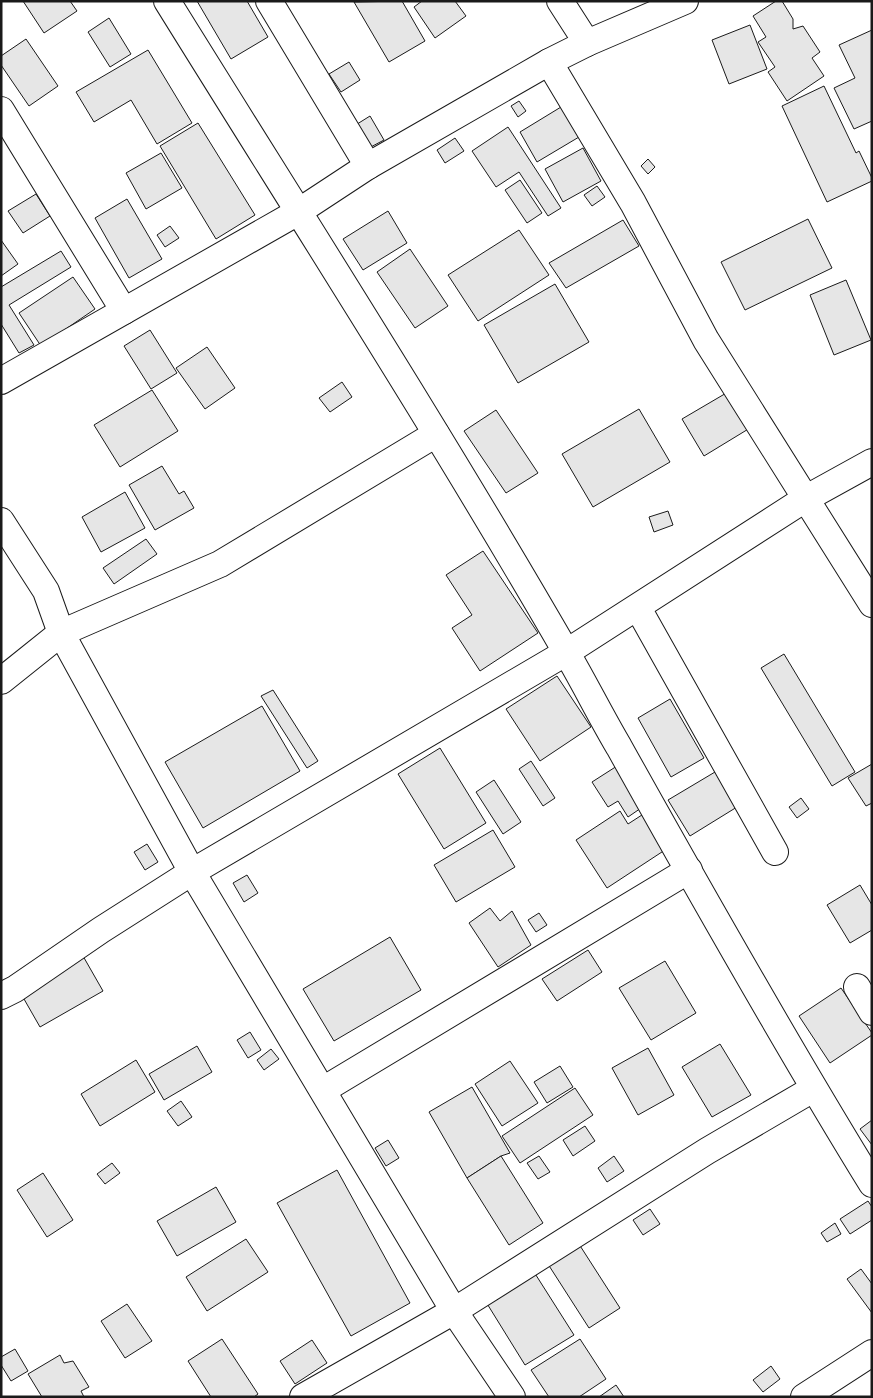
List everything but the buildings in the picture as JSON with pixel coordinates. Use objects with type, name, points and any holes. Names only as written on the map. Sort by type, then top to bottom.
[{"type":"street","points":[[167,1],[392,361],[567,652],[813,1089],[872,1184]]},
{"type":"street","points":[[269,1],[368,166]]},
{"type":"street","points":[[560,1],[587,43]]},
{"type":"street","points":[[1,381],[298,212],[368,166],[549,62],[587,43],[684,1]]},
{"type":"street","points":[[549,62],[633,203],[706,340],[872,604]]},
{"type":"street","points":[[1,110],[124,311]]},
{"type":"street","points":[[1,680],[61,633],[220,564],[436,434]]},
{"type":"street","points":[[1,996],[15,989],[192,872],[567,652],[805,499],[872,462]]},
{"type":"street","points":[[1,521],[46,591],[61,633],[192,872],[454,1311],[512,1397]]},
{"type":"street","points":[[638,608],[774,852]]},
{"type":"street","points":[[323,1090],[689,870]]},
{"type":"street","points":[[857,987],[872,1012]]},
{"type":"street","points":[[303,1397],[454,1311],[707,1151],[813,1089]]},
{"type":"street","points":[[804,1397],[872,1353]]}]
